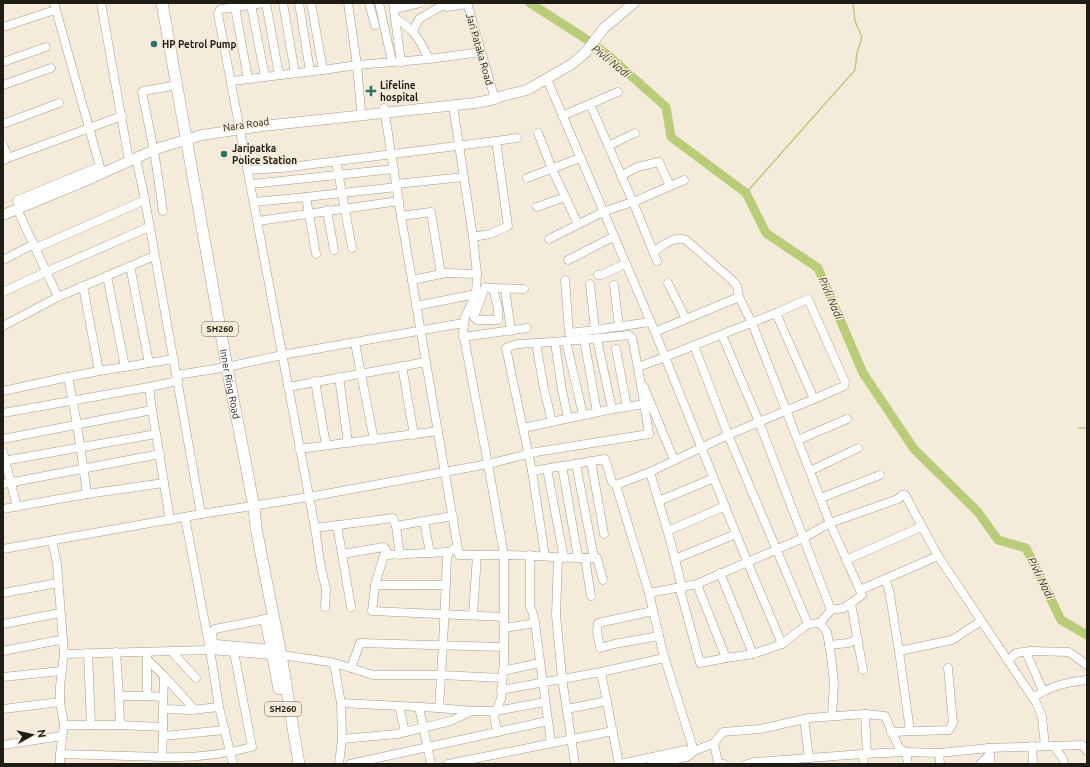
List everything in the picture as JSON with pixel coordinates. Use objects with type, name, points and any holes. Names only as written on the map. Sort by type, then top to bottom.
[{"type":"highway","name":"Inner Ring Road","points":[[157,3],[172,86],[184,138]]},
{"type":"highway","name":"Inner Ring Road","points":[[162,3],[184,138],[250,507],[266,619],[275,653],[299,764]]},
{"type":"highway","name":"Inner Ring Road","points":[[250,507],[256,528],[294,764]]},
{"type":"main road","name":"Nara Road","points":[[240,127],[384,111],[453,106],[527,90],[572,64],[586,52],[604,28],[634,3]]},
{"type":"main road","name":"Nara Road","points":[[3,215],[83,182],[132,157],[184,138],[240,127],[361,110],[384,111],[454,100],[497,96]]},
{"type":"main road","name":"Nara Road","points":[[3,208],[100,167],[132,157]]},
{"type":"street","points":[[101,3],[122,116],[145,200],[201,514]]},
{"type":"street","points":[[279,75],[266,3],[221,9],[218,14],[249,170],[315,528],[321,568],[326,588],[325,607]]},
{"type":"street","points":[[283,3],[295,73]]},
{"type":"street","points":[[299,3],[310,71]]},
{"type":"street","points":[[311,3],[323,70]]},
{"type":"street","points":[[348,3],[357,65],[361,110]]},
{"type":"street","points":[[369,3],[375,25]]},
{"type":"street","points":[[379,3],[392,62]]},
{"type":"street","points":[[401,62],[393,6],[420,3]]},
{"type":"street","points":[[413,31],[419,19],[441,4],[447,7],[467,3]]},
{"type":"street","name":"Jari Pataka Road","points":[[467,3],[481,52],[497,96]]},
{"type":"street","points":[[251,5],[264,77]]},
{"type":"street","points":[[3,27],[54,6],[100,167]]},
{"type":"street","points":[[235,7],[248,79]]},
{"type":"street","points":[[395,18],[413,31],[429,59]]},
{"type":"street","points":[[3,62],[46,47]]},
{"type":"street","points":[[232,81],[357,65],[401,62],[481,52]]},
{"type":"street","points":[[3,85],[51,68]]},
{"type":"street","points":[[547,79],[613,237],[665,356],[747,562],[782,644]]},
{"type":"street","points":[[163,211],[154,148],[142,92],[172,86]]},
{"type":"street","points":[[562,116],[618,92]]},
{"type":"street","points":[[3,124],[59,103]]},
{"type":"street","points":[[590,104],[657,261]]},
{"type":"street","points":[[453,106],[477,274],[482,289],[498,308],[498,320],[477,320],[474,317]]},
{"type":"street","points":[[384,111],[420,332],[446,472],[459,555],[530,555],[561,558],[597,558],[604,580]]},
{"type":"street","points":[[3,145],[5,159],[122,116]]},
{"type":"street","points":[[538,133],[552,169],[578,224]]},
{"type":"street","points":[[608,146],[635,133]]},
{"type":"street","points":[[249,170],[336,161],[517,138]]},
{"type":"street","points":[[473,238],[490,234],[508,226],[496,141]]},
{"type":"street","points":[[528,178],[580,158]]},
{"type":"street","points":[[336,161],[352,248]]},
{"type":"street","points":[[621,176],[636,167],[659,162],[670,186]]},
{"type":"street","points":[[251,184],[394,169]]},
{"type":"street","points":[[254,202],[464,177]]},
{"type":"street","points":[[549,239],[603,212],[633,202],[684,180]]},
{"type":"street","points":[[306,197],[316,254]]},
{"type":"street","points":[[537,207],[565,197]]},
{"type":"street","points":[[3,260],[145,200]]},
{"type":"street","points":[[258,221],[327,210],[399,201]]},
{"type":"street","points":[[18,209],[58,297]]},
{"type":"street","points":[[327,210],[334,250]]},
{"type":"street","points":[[401,216],[431,212],[441,274]]},
{"type":"street","points":[[3,292],[149,227]]},
{"type":"street","points":[[568,260],[613,237]]},
{"type":"street","points":[[650,472],[668,532],[682,587],[681,593],[700,663],[753,654],[782,644],[808,624],[820,623],[831,610],[844,608],[862,595],[830,522],[752,323],[739,297],[737,286],[733,280],[686,240],[675,238],[653,252]]},
{"type":"street","points":[[3,326],[58,297],[154,256]]},
{"type":"street","points":[[598,276],[625,264]]},
{"type":"street","points":[[130,266],[149,363]]},
{"type":"street","points":[[412,280],[446,273],[477,274]]},
{"type":"street","points":[[107,276],[125,367]]},
{"type":"street","points":[[565,280],[569,333],[650,322]]},
{"type":"street","points":[[668,283],[686,319]]},
{"type":"street","points":[[590,284],[595,330]]},
{"type":"street","points":[[614,285],[619,327]]},
{"type":"street","points":[[83,286],[99,371]]},
{"type":"street","points":[[416,306],[482,289],[524,289]]},
{"type":"street","points":[[3,414],[72,400],[149,387],[177,378],[282,355],[420,332],[464,322],[474,317],[482,289]]},
{"type":"street","points":[[482,289],[464,322],[463,337],[504,555],[503,674],[500,699],[494,715],[496,732]]},
{"type":"street","points":[[505,289],[511,331]]},
{"type":"street","points":[[654,332],[739,297]]},
{"type":"street","points":[[616,484],[650,472],[728,435],[844,386],[845,382],[808,299],[722,335],[638,367]]},
{"type":"street","points":[[776,313],[814,399]]},
{"type":"street","points":[[463,337],[527,328]]},
{"type":"street","points":[[545,556],[529,455],[506,348],[517,344],[555,343],[628,334],[630,335],[632,338],[638,367],[649,434]]},
{"type":"street","points":[[722,335],[759,422],[831,610]]},
{"type":"street","points":[[584,339],[597,412]]},
{"type":"street","points":[[597,339],[612,409]]},
{"type":"street","points":[[566,341],[583,415]]},
{"type":"street","points":[[355,343],[374,440]]},
{"type":"street","points":[[536,343],[544,389],[552,422]]},
{"type":"street","points":[[555,343],[568,418]]},
{"type":"street","points":[[694,345],[728,435],[808,624]]},
{"type":"street","points":[[616,349],[627,407]]},
{"type":"street","points":[[3,391],[99,371],[174,359]]},
{"type":"street","points":[[288,386],[426,362]]},
{"type":"street","points":[[402,366],[414,435]]},
{"type":"street","points":[[68,377],[77,424],[87,494]]},
{"type":"street","points":[[339,377],[348,443]]},
{"type":"street","points":[[639,380],[645,388],[674,460]]},
{"type":"street","points":[[315,382],[326,445]]},
{"type":"street","points":[[149,387],[170,520]]},
{"type":"street","points":[[523,428],[612,409],[644,404]]},
{"type":"street","points":[[3,439],[152,410]]},
{"type":"street","points":[[798,440],[847,419]]},
{"type":"street","points":[[300,449],[438,432]]},
{"type":"street","points":[[4,461],[156,434]]},
{"type":"street","points":[[3,550],[446,472],[529,455],[536,452],[649,434],[664,434]]},
{"type":"street","points":[[810,471],[858,448]]},
{"type":"street","points":[[3,452],[7,484],[17,507]]},
{"type":"street","points":[[7,484],[160,454]]},
{"type":"street","points":[[532,471],[606,458],[612,482],[616,484],[649,593],[664,658],[694,751]]},
{"type":"street","points":[[591,461],[604,534]]},
{"type":"street","points":[[576,464],[594,558]]},
{"type":"street","points":[[562,466],[581,557],[591,596]]},
{"type":"street","points":[[547,469],[561,558],[556,615],[562,678],[576,764]]},
{"type":"street","points":[[821,498],[880,474]]},
{"type":"street","points":[[659,501],[714,478]]},
{"type":"street","points":[[3,509],[87,494],[164,483]]},
{"type":"street","points":[[649,593],[697,584],[803,538],[830,522],[898,499],[902,495],[905,495],[938,556],[1037,704],[1042,717],[1045,746]]},
{"type":"street","points":[[668,532],[725,506]]},
{"type":"street","points":[[396,526],[453,516]]},
{"type":"street","points":[[185,517],[210,650],[218,707],[233,764]]},
{"type":"street","points":[[315,528],[393,518],[396,526],[400,555]]},
{"type":"street","points":[[424,521],[430,553]]},
{"type":"street","points":[[337,525],[351,607]]},
{"type":"street","points":[[846,560],[921,527]]},
{"type":"street","points":[[675,559],[736,534]]},
{"type":"street","points":[[52,541],[58,583],[64,654],[60,702],[64,725],[60,764]]},
{"type":"street","points":[[342,554],[384,547],[389,555]]},
{"type":"street","points":[[457,547],[449,552],[384,555],[375,585],[372,611],[504,616]]},
{"type":"street","points":[[439,708],[447,558],[449,552]]},
{"type":"street","points":[[473,615],[477,555]]},
{"type":"street","points":[[530,555],[530,607],[535,623],[539,663],[551,743]]},
{"type":"street","points":[[860,590],[938,556]]},
{"type":"street","points":[[720,573],[753,654]]},
{"type":"street","points":[[885,579],[889,590],[910,730]]},
{"type":"street","points":[[3,593],[58,583]]},
{"type":"street","points":[[697,584],[726,658]]},
{"type":"street","points":[[375,585],[446,585]]},
{"type":"street","points":[[851,603],[863,670]]},
{"type":"street","points":[[653,611],[598,623],[597,632],[600,648],[659,636]]},
{"type":"street","points":[[3,624],[60,613]]},
{"type":"street","points":[[266,619],[215,629],[212,632],[213,642],[216,644],[334,664],[373,675],[503,674],[539,663]]},
{"type":"street","points":[[899,651],[952,640],[981,622]]},
{"type":"street","points":[[504,628],[535,623]]},
{"type":"street","points":[[820,623],[827,632],[830,645],[834,683],[832,716]]},
{"type":"street","points":[[830,645],[848,643],[858,639]]},
{"type":"street","points":[[3,651],[54,640],[63,640]]},
{"type":"street","points":[[351,668],[360,643],[504,648]]},
{"type":"street","points":[[64,654],[116,652],[147,656],[171,651],[210,650],[275,653]]},
{"type":"street","points":[[171,651],[196,678]]},
{"type":"street","points":[[116,652],[120,725]]},
{"type":"street","points":[[60,754],[188,757],[230,753],[252,747],[234,652]]},
{"type":"street","points":[[1026,652],[1043,691]]},
{"type":"street","points":[[1008,661],[1016,653],[1069,652],[1087,664]]},
{"type":"street","points":[[88,653],[91,725]]},
{"type":"street","points":[[147,656],[194,709]]},
{"type":"street","points":[[147,656],[147,696]]},
{"type":"street","points":[[501,690],[601,672],[664,658]]},
{"type":"street","points":[[334,664],[341,703],[342,739],[339,764]]},
{"type":"street","points":[[891,732],[910,730],[949,730],[953,723],[948,668]]},
{"type":"street","points":[[3,677],[62,671]]},
{"type":"street","points":[[601,672],[608,701],[619,764],[685,750],[694,751]]},
{"type":"street","points":[[162,757],[164,676]]},
{"type":"street","points":[[1033,698],[1043,691],[1069,682],[1087,680]]},
{"type":"street","points":[[119,696],[163,697]]},
{"type":"street","points":[[567,709],[608,701]]},
{"type":"street","points":[[3,709],[60,702]]},
{"type":"street","points":[[341,703],[496,711],[545,702]]},
{"type":"street","points":[[399,706],[405,732]]},
{"type":"street","points":[[163,709],[218,707]]},
{"type":"street","points":[[419,707],[431,764]]},
{"type":"street","points":[[342,739],[396,734],[451,721],[473,711]]},
{"type":"street","points":[[864,764],[866,714]]},
{"type":"street","points":[[651,764],[687,757],[694,751],[714,743],[722,732],[760,729],[804,719],[866,714],[886,716],[891,732],[899,748],[906,752]]},
{"type":"street","points":[[804,719],[812,760]]},
{"type":"street","points":[[350,764],[548,721]]},
{"type":"street","points":[[64,725],[162,727]]},
{"type":"street","points":[[163,736],[225,730]]},
{"type":"street","points":[[448,764],[613,731]]},
{"type":"street","points":[[3,745],[62,736]]},
{"type":"street","points":[[714,743],[720,764]]},
{"type":"street","points":[[746,764],[754,762],[812,760],[865,754],[989,751],[1032,746],[1082,745],[1087,751]]},
{"type":"street","points":[[1032,746],[1033,764]]},
{"type":"street","points":[[1054,746],[1063,759],[1064,764]]},
{"type":"street","points":[[980,764],[989,751]]},
{"type":"street","points":[[989,751],[991,764]]},
{"type":"street","points":[[906,752],[908,764]]},
{"type":"street","points":[[939,752],[940,764]]},
{"type":"waterway","name":"Pivli Nadi","points":[[530,3],[586,39],[609,56],[666,107],[671,137],[746,193],[766,233],[818,268],[863,373],[914,449],[978,512],[998,540],[1026,548],[1061,620],[1087,635]]},
{"type":"waterway","points":[[746,193],[855,70],[857,53],[862,37],[855,21],[853,3]]},
{"type":"waterway","points":[[1079,428],[1087,428]]},
{"type":"place","name":"HP Petrol Pump","points":[[154,44]]},
{"type":"place","name":"Lifeline hospital","points":[[371,91]]},
{"type":"place","name":"Jaripatka Police Station","points":[[224,154]]}]
